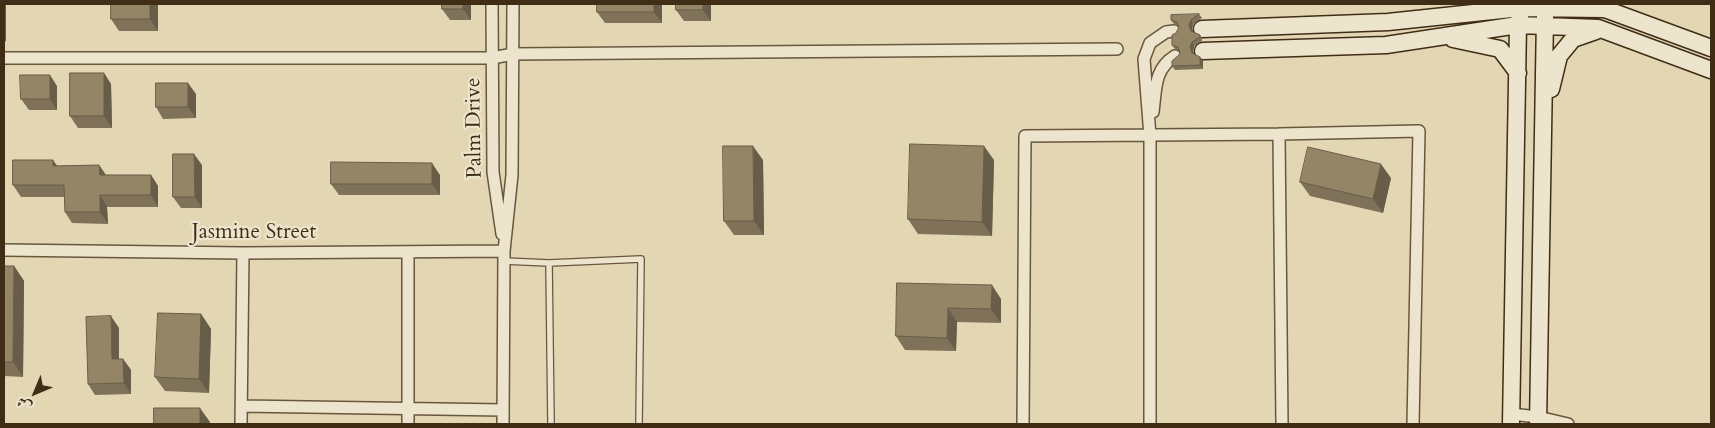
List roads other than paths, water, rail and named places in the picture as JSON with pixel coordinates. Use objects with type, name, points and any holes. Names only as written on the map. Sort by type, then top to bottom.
[{"type":"main road","points":[[1447,16],[1473,4]]},
{"type":"main road","points":[[1511,419],[1518,25],[1521,6]]},
{"type":"main road","points":[[1202,29],[1388,22],[1521,6],[1602,6],[1711,48]]},
{"type":"main road","points":[[1538,421],[1545,6]]},
{"type":"main road","points":[[1202,51],[1386,45],[1518,25],[1545,26],[1601,29],[1711,70]]},
{"type":"main road","points":[[1543,126],[1558,56],[1573,39],[1601,29]]},
{"type":"main road","points":[[1443,36],[1500,49],[1518,73]]},
{"type":"street","name":"Palm Drive","points":[[492,4],[493,172],[504,256]]},
{"type":"street","name":"Palm Drive","points":[[503,424],[504,256],[512,175],[513,4]]},
{"type":"street","points":[[1307,25],[1307,48]]},
{"type":"street","points":[[1226,29],[1227,50]]},
{"type":"street","points":[[1150,424],[1150,136],[1144,59],[1150,44],[1166,32],[1174,31]]},
{"type":"street","points":[[4,58],[492,58],[513,54],[1117,49]]},
{"type":"street","points":[[1150,136],[1158,73],[1168,60],[1175,56]]},
{"type":"street","points":[[1022,424],[1025,136],[1150,136],[1419,131],[1413,424]]},
{"type":"street","points":[[1279,134],[1282,424]]},
{"type":"street","name":"Jasmine Street","points":[[4,250],[243,253],[408,252],[504,256]]},
{"type":"street","points":[[408,252],[408,424]]},
{"type":"street","points":[[241,424],[243,253]]},
{"type":"street","points":[[242,406],[503,410]]},
{"type":"street","points":[[1511,419],[1568,424]]},
{"type":"lane","points":[[504,256],[550,263],[641,258],[639,424]]},
{"type":"lane","points":[[550,263],[551,424]]}]
